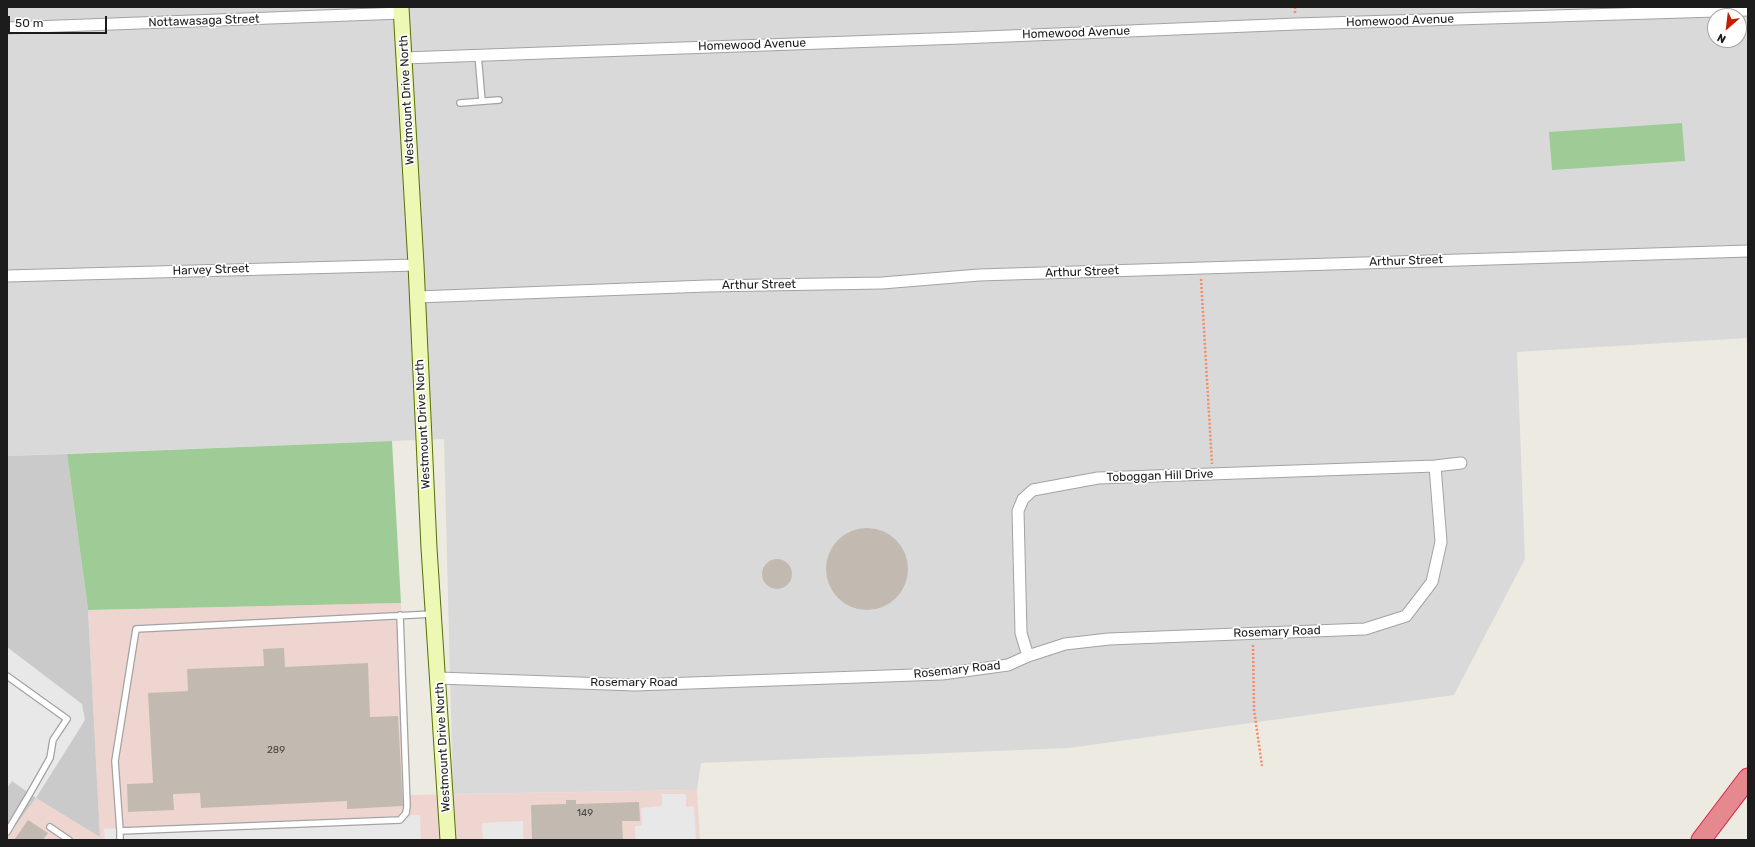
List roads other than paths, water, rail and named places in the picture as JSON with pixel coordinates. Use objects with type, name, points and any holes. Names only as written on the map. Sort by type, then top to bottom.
[{"type":"highway","points":[[1701,840],[1748,778]]},
{"type":"street","name":"Nottawasaga Street","points":[[7,28],[402,10]]},
{"type":"street","name":"Westmount Drive North","points":[[402,10],[434,614],[448,840]]},
{"type":"street","name":"Homewood Avenue","points":[[404,58],[1296,24],[1748,10]]},
{"type":"street","name":"Arthur Street","points":[[417,297],[707,286],[882,283],[979,275],[1748,251]]},
{"type":"street","name":"Harvey Street","points":[[7,276],[416,265]]},
{"type":"street","name":"Toboggan Hill Drive","points":[[1028,656],[1021,633],[1018,511],[1023,499],[1033,490],[1098,478],[1435,466],[1461,463]]},
{"type":"street","name":"Rosemary Road","points":[[438,678],[635,685],[942,674],[1008,665],[1028,656],[1065,644],[1109,639],[1365,629],[1406,616],[1432,582],[1441,542],[1435,466]]},
{"type":"lane","points":[[478,55],[482,101]]},
{"type":"lane","points":[[460,103],[499,100]]},
{"type":"lane","points":[[120,840],[115,761],[136,628],[434,614]]},
{"type":"lane","points":[[120,831],[400,820],[403,818],[406,813],[407,806],[400,615]]},
{"type":"lane","points":[[7,676],[67,719],[53,740],[50,758],[7,832]]},
{"type":"lane","points":[[50,827],[69,840]]}]
